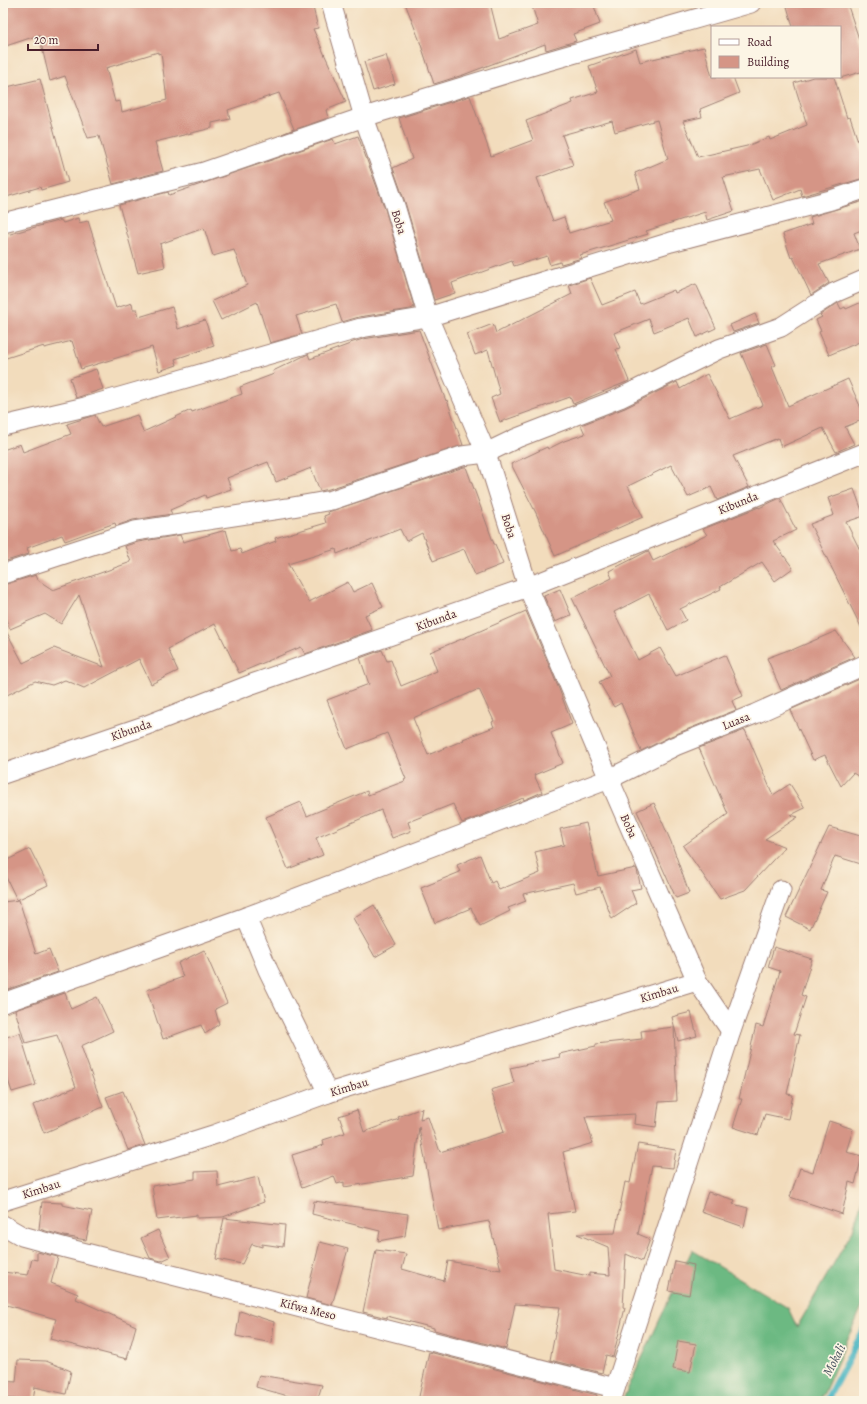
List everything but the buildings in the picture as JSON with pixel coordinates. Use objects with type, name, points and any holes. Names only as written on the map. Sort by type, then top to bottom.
[{"type":"street","name":"Boba","points":[[331,3],[364,117],[395,206],[428,317],[486,453],[528,587],[609,779],[697,981],[731,1031]]},
{"type":"street","points":[[3,223],[204,172],[364,117],[541,63],[750,3]]},
{"type":"street","points":[[3,426],[85,407],[361,328],[428,317],[671,242],[831,200],[864,189]]},
{"type":"street","points":[[3,574],[135,531],[332,500],[462,456],[486,453],[517,438],[620,398],[718,349],[781,327],[834,293],[864,280]]},
{"type":"street","name":"Kibunda","points":[[3,774],[147,725],[252,684],[528,587],[864,453]]},
{"type":"street","name":"Luasa","points":[[3,1003],[246,917],[609,779],[675,746],[755,714],[864,664]]},
{"type":"street","points":[[613,1394],[731,1031],[781,890]]},
{"type":"street","points":[[246,917],[268,970],[328,1093]]},
{"type":"street","name":"Kimbau","points":[[3,1201],[223,1132],[328,1093],[697,981]]},
{"type":"street","name":"Kifwa Meso","points":[[3,1225],[22,1236],[613,1394]]},
{"type":"green space","points":[[864,1192],[864,1302],[824,1393],[818,1401],[622,1401],[692,1250],[788,1308],[797,1327],[853,1230]]},
{"type":"waterway","name":"Mokali","points":[[826,1401],[864,1330]]}]
